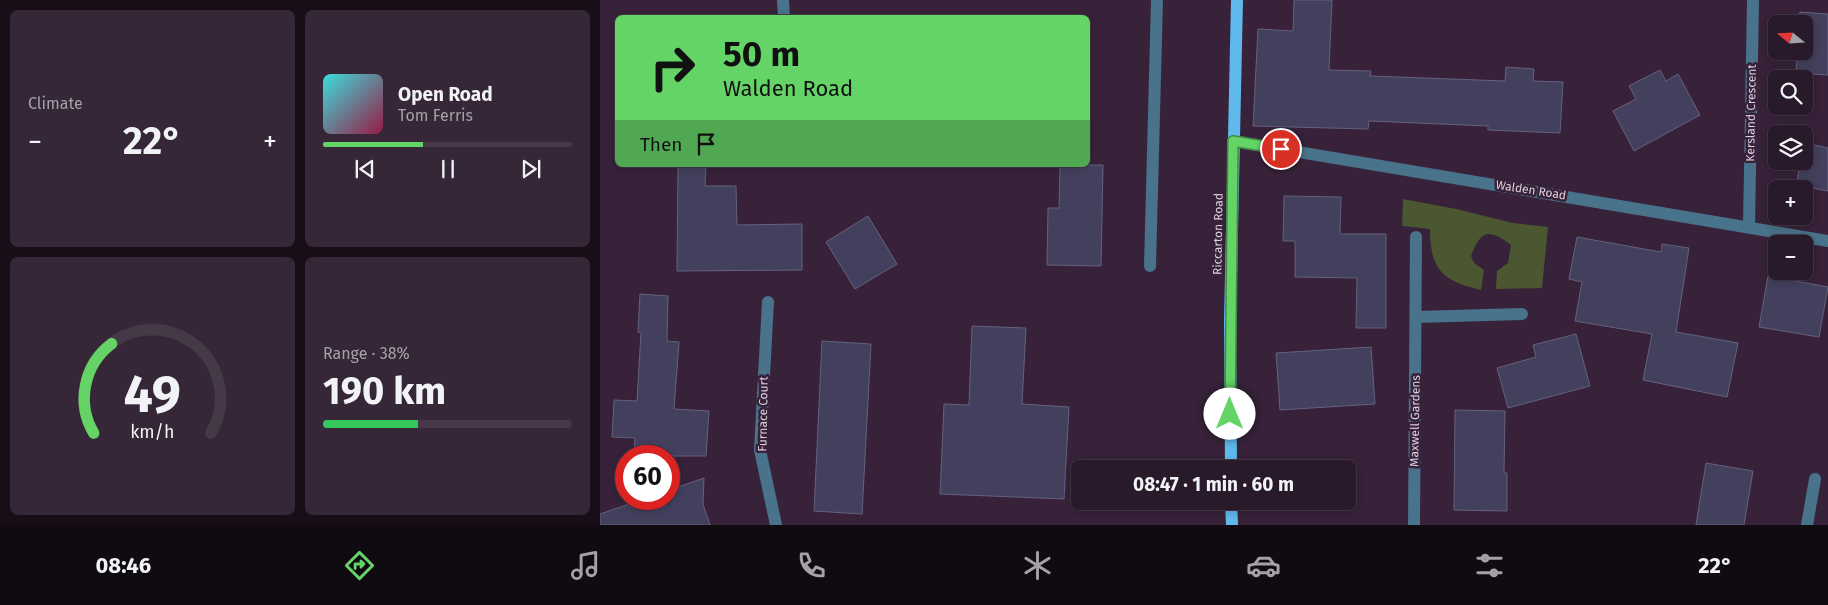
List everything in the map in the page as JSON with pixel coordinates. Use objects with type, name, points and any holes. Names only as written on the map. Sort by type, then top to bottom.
[{"type":"main road","name":"Riccarton Road","points":[[1231,460],[1230,321],[1237,0]]},
{"type":"main road","points":[[1231,510],[1232,525]]},
{"type":"street","points":[[783,0],[784,15]]},
{"type":"street","points":[[1150,266],[1157,0]]},
{"type":"street","name":"Kersland Crescent","points":[[1749,226],[1753,0]]},
{"type":"street","name":"Walden Road","points":[[1233,141],[1749,226],[1828,241]]},
{"type":"street","name":"Maxwell Gardens","points":[[1414,525],[1416,237]]},
{"type":"street","name":"Furnace Court","points":[[768,302],[760,450],[776,525]]},
{"type":"street","points":[[1416,317],[1522,314]]},
{"type":"street","points":[[1807,525],[1815,479]]},
{"type":"green space","points":[[1403,199],[1456,209],[1513,223],[1548,227],[1542,288],[1496,289],[1497,271],[1508,263],[1511,245],[1491,234],[1486,234],[1478,241],[1471,256],[1474,263],[1484,270],[1481,290],[1448,278],[1436,264],[1430,229],[1402,226]]},
{"type":"building","points":[[1294,0],[1332,0],[1329,70],[1371,71],[1370,76],[1505,81],[1506,67],[1534,69],[1533,81],[1563,82],[1560,133],[1488,130],[1488,126],[1369,121],[1368,129],[1253,126],[1258,29],[1293,31]]},
{"type":"building","points":[[1800,12],[1828,14],[1828,75],[1813,74],[1813,70],[1796,70],[1797,60],[1813,60],[1813,15],[1800,15]]},
{"type":"building","points":[[1660,70],[1666,81],[1678,74],[1700,115],[1634,151],[1613,111],[1636,99],[1629,86]]},
{"type":"building","points":[[1813,145],[1828,148],[1828,191],[1813,188],[1813,180],[1797,180],[1799,170],[1813,170]]},
{"type":"building","points":[[1103,165],[1101,266],[1047,265],[1048,208],[1059,208],[1060,167]]},
{"type":"building","points":[[678,167],[706,167],[705,186],[736,186],[737,225],[802,224],[802,270],[677,271]]},
{"type":"building","points":[[1284,196],[1341,197],[1340,234],[1386,234],[1386,328],[1356,328],[1357,278],[1295,277],[1295,241],[1283,241]]},
{"type":"building","points":[[868,216],[897,264],[855,289],[826,242]]},
{"type":"building","points":[[1577,237],[1661,252],[1662,244],[1689,248],[1676,332],[1738,343],[1727,397],[1643,380],[1652,334],[1575,321],[1582,282],[1569,279]]},
{"type":"building","points":[[1768,276],[1768,280],[1790,280],[1828,287],[1819,337],[1759,327]]},
{"type":"building","points":[[640,294],[668,296],[667,341],[679,342],[674,409],[709,411],[706,456],[680,456],[680,445],[635,445],[635,438],[612,437],[614,400],[637,401],[641,333],[638,332]]},
{"type":"building","points":[[972,326],[1026,328],[1022,404],[1069,407],[1064,499],[940,494],[944,404],[969,405]]},
{"type":"building","points":[[1576,334],[1590,386],[1508,408],[1497,368],[1536,357],[1533,345]]},
{"type":"building","points":[[822,341],[871,344],[862,514],[814,511]]},
{"type":"building","points":[[1371,347],[1375,404],[1280,410],[1276,353]]},
{"type":"building","points":[[1455,410],[1505,411],[1504,473],[1507,473],[1507,511],[1454,510]]},
{"type":"building","points":[[1706,463],[1753,471],[1744,525],[1696,525]]},
{"type":"building","points":[[704,478],[703,504],[710,525],[600,525],[600,514],[615,509],[680,510],[680,486]]},
{"type":"route","points":[[1230,414],[1233,141],[1281,149]]}]
